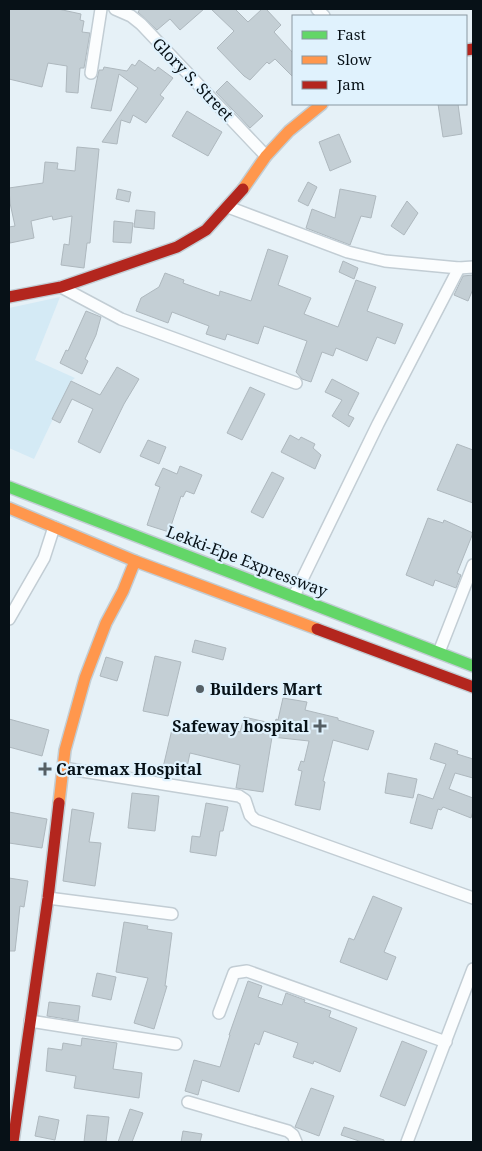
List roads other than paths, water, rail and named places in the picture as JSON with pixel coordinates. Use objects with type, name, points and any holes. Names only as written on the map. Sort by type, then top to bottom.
[{"type":"main road","points":[[9,297],[61,287],[108,272],[177,247],[206,230],[228,207],[250,180],[266,156],[288,131],[321,105]]},
{"type":"main road","name":"Lekki-Epe Expressway","points":[[9,487],[473,666]]},
{"type":"main road","points":[[9,508],[135,562],[473,687]]},
{"type":"main road","points":[[13,1141],[48,898],[65,750],[85,678],[106,623],[123,591],[135,562]]},
{"type":"street","points":[[91,73],[101,9]]},
{"type":"street","name":"Glory S. Street","points":[[115,9],[131,16],[141,24],[266,156]]},
{"type":"street","points":[[228,207],[348,252],[385,261],[473,268]]},
{"type":"street","points":[[294,596],[378,424],[459,268]]},
{"type":"street","points":[[61,287],[121,319],[296,382]]},
{"type":"street","points":[[9,619],[44,558],[54,527]]},
{"type":"street","points":[[439,652],[473,565]]},
{"type":"street","points":[[63,768],[239,796],[245,800],[250,815],[255,820],[473,898]]},
{"type":"street","points":[[48,898],[172,914]]},
{"type":"street","points":[[407,1142],[473,969]]},
{"type":"street","points":[[219,1013],[234,973],[247,971],[446,1042]]},
{"type":"street","points":[[30,1021],[176,1044]]},
{"type":"street","points":[[188,1102],[288,1131],[293,1135],[296,1142]]},
{"type":"place","name":"Builders Mart","points":[[200,689]]},
{"type":"place","name":"Safeway hospital","points":[[320,726]]},
{"type":"place","name":"Caremax Hospital","points":[[45,769]]}]
